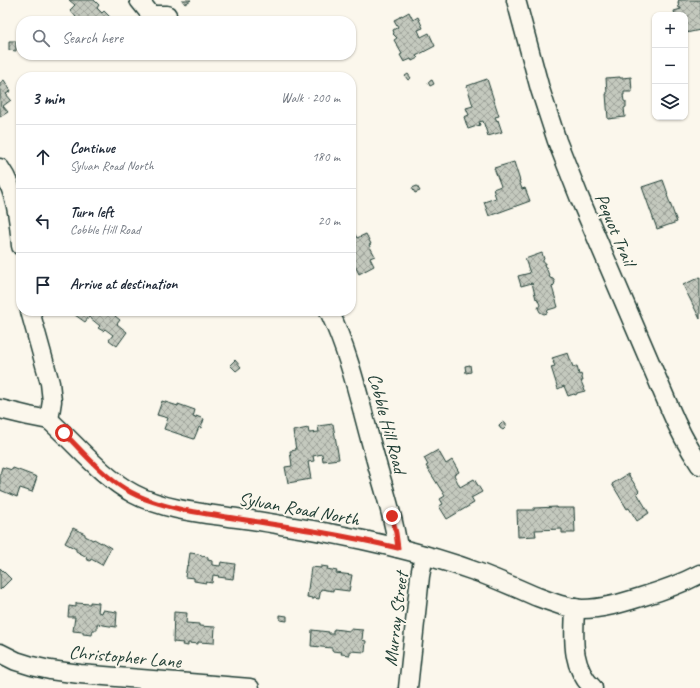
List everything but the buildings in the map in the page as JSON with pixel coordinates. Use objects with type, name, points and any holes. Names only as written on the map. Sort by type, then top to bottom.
[{"type":"street","points":[[139,0],[151,15],[167,15]]},
{"type":"street","name":"Pequot Trail","points":[[516,0],[540,89],[557,141],[675,420],[700,465]]},
{"type":"street","points":[[0,168],[10,186],[16,207]]},
{"type":"street","points":[[0,409],[49,420],[52,400],[50,383],[31,316]]},
{"type":"street","name":"Cobble Hill Road","points":[[331,316],[350,365],[392,516],[398,548]]},
{"type":"street","name":"Sylvan Road North","points":[[49,420],[94,464],[116,483],[134,494],[158,504],[183,510],[319,531],[398,548],[450,563],[560,605],[588,609],[622,603],[676,586],[700,574]]},
{"type":"street","name":"Murray Street","points":[[408,688],[420,576],[424,555]]},
{"type":"street","points":[[575,608],[574,640],[578,666],[585,679],[593,688]]},
{"type":"street","name":"Christopher Lane","points":[[0,653],[27,664],[50,670],[80,674],[250,688]]},
{"type":"route","points":[[64,433],[94,464],[116,483],[134,494],[169,507],[319,531],[398,548],[392,516]]}]
